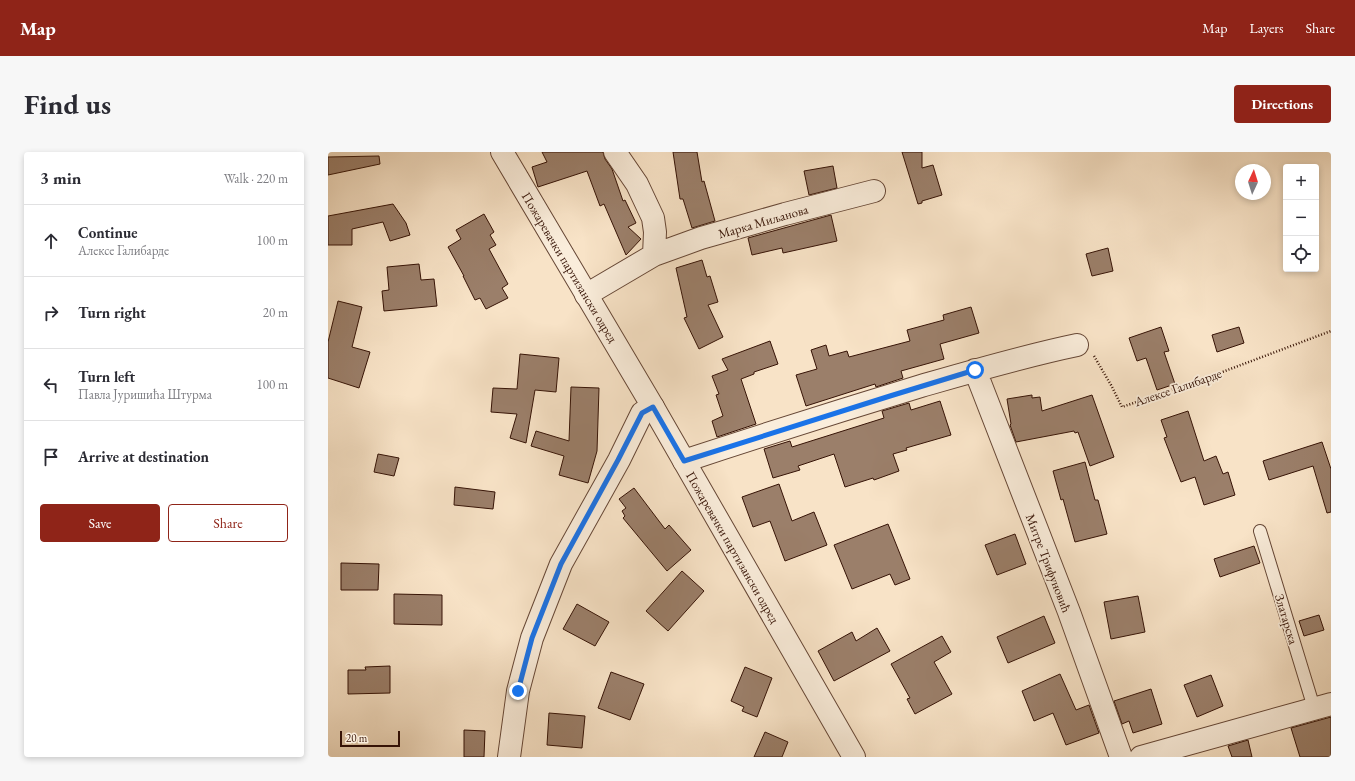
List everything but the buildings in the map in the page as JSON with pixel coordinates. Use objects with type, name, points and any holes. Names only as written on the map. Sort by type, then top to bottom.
[{"type":"street","name":"Пожаревачки партизански одред","points":[[502,152],[653,407],[854,757]]},
{"type":"street","points":[[615,152],[637,184],[653,218],[655,232],[654,254]]},
{"type":"street","name":"Марка Миљанова","points":[[586,295],[654,254],[701,238],[770,218],[874,191]]},
{"type":"street","points":[[684,461],[975,370],[1076,345]]},
{"type":"street","name":"Митре Трифуновић","points":[[975,370],[1069,612],[1121,757]]},
{"type":"street","points":[[509,757],[518,691],[532,638],[561,564],[642,413],[653,407]]},
{"type":"street","name":"Златарска","points":[[1140,757],[1323,706]]},
{"type":"lane","name":"Златарска","points":[[1260,531],[1323,706]]},
{"type":"path","name":"Алексе Галибарде","points":[[1076,345],[1094,355],[1122,407],[1331,331]]},
{"type":"route","points":[[518,691],[532,638],[561,564],[642,413],[646,410],[653,407],[684,461],[750,439],[975,370]]}]
